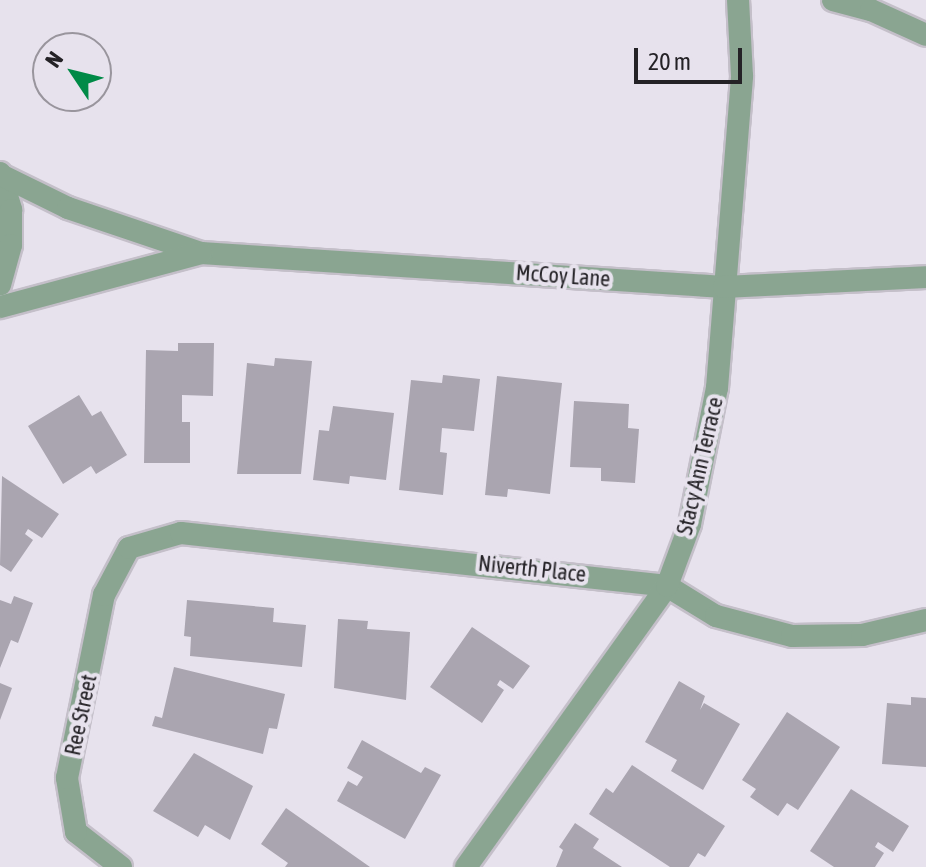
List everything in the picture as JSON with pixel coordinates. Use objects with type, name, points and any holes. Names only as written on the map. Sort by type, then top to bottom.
[{"type":"street","name":"Stacy Ann Terrace","points":[[466,867],[667,586],[690,524],[717,388],[742,76],[738,0]]},
{"type":"street","points":[[833,0],[871,10],[926,35]]},
{"type":"street","name":"McCoy Lane","points":[[1,174],[68,208],[201,253],[724,287],[926,277]]},
{"type":"street","points":[[0,285],[11,245],[11,210],[1,174]]},
{"type":"street","name":"McCoy Lane","points":[[0,307],[201,253]]},
{"type":"street","name":"Niverth Place","points":[[129,548],[181,533],[667,586],[716,616],[792,636],[862,635],[926,620]]},
{"type":"street","name":"Ree Street","points":[[121,867],[76,832],[67,778],[104,595],[129,548]]},
{"type":"building","points":[[178,343],[214,343],[213,396],[182,395],[182,422],[190,422],[190,463],[144,463],[146,350],[178,351]]},
{"type":"building","points":[[275,358],[312,361],[301,474],[237,474],[247,363],[274,366]]},
{"type":"building","points":[[443,375],[480,379],[474,431],[442,428],[440,452],[447,453],[443,495],[399,490],[411,380],[442,383]]},
{"type":"building","points":[[497,376],[562,383],[550,494],[508,489],[507,497],[485,495]]},
{"type":"building","points":[[79,395],[92,416],[101,411],[127,455],[96,474],[91,466],[63,484],[28,426]]},
{"type":"building","points":[[574,401],[629,404],[628,428],[639,429],[635,483],[601,481],[601,468],[570,467]]},
{"type":"building","points":[[333,406],[394,413],[386,480],[350,476],[349,484],[313,480],[319,430],[329,431]]},
{"type":"building","points":[[2,476],[59,514],[42,538],[28,529],[25,534],[33,540],[11,572],[0,565]]},
{"type":"building","points":[[14,596],[33,603],[18,643],[11,640],[0,668],[0,600],[11,604]]},
{"type":"building","points":[[187,600],[274,608],[273,622],[306,625],[302,667],[190,656],[191,637],[184,636]]},
{"type":"building","points":[[338,619],[368,621],[367,629],[410,632],[406,700],[334,688]]},
{"type":"building","points":[[472,627],[530,666],[513,689],[500,680],[497,685],[504,690],[482,723],[430,687]]},
{"type":"building","points":[[174,667],[285,694],[277,729],[269,728],[263,754],[152,726],[155,716],[162,718]]},
{"type":"building","points":[[679,681],[705,696],[700,710],[704,703],[740,724],[703,790],[671,771],[677,760],[645,742]]},
{"type":"building","points":[[0,683],[12,688],[0,720]]},
{"type":"building","points":[[911,697],[926,698],[926,767],[882,764],[887,703],[911,705]]},
{"type":"building","points":[[787,712],[840,747],[798,810],[787,803],[778,816],[750,797],[756,789],[742,780]]},
{"type":"building","points":[[362,740],[421,773],[425,767],[441,775],[405,839],[337,801],[348,781],[357,786],[363,777],[347,768]]},
{"type":"building","points":[[194,753],[253,786],[230,840],[205,825],[198,837],[153,811]]},
{"type":"building","points":[[632,765],[725,826],[705,857],[698,853],[689,867],[670,867],[589,814],[606,788],[613,793]]},
{"type":"building","points":[[851,789],[909,826],[893,852],[878,842],[875,847],[884,853],[875,867],[834,867],[810,851]]},
{"type":"building","points":[[286,808],[370,867],[285,867],[288,863],[261,844]]},
{"type":"building","points":[[575,823],[599,839],[593,848],[622,867],[556,867],[563,850],[559,847]]}]
